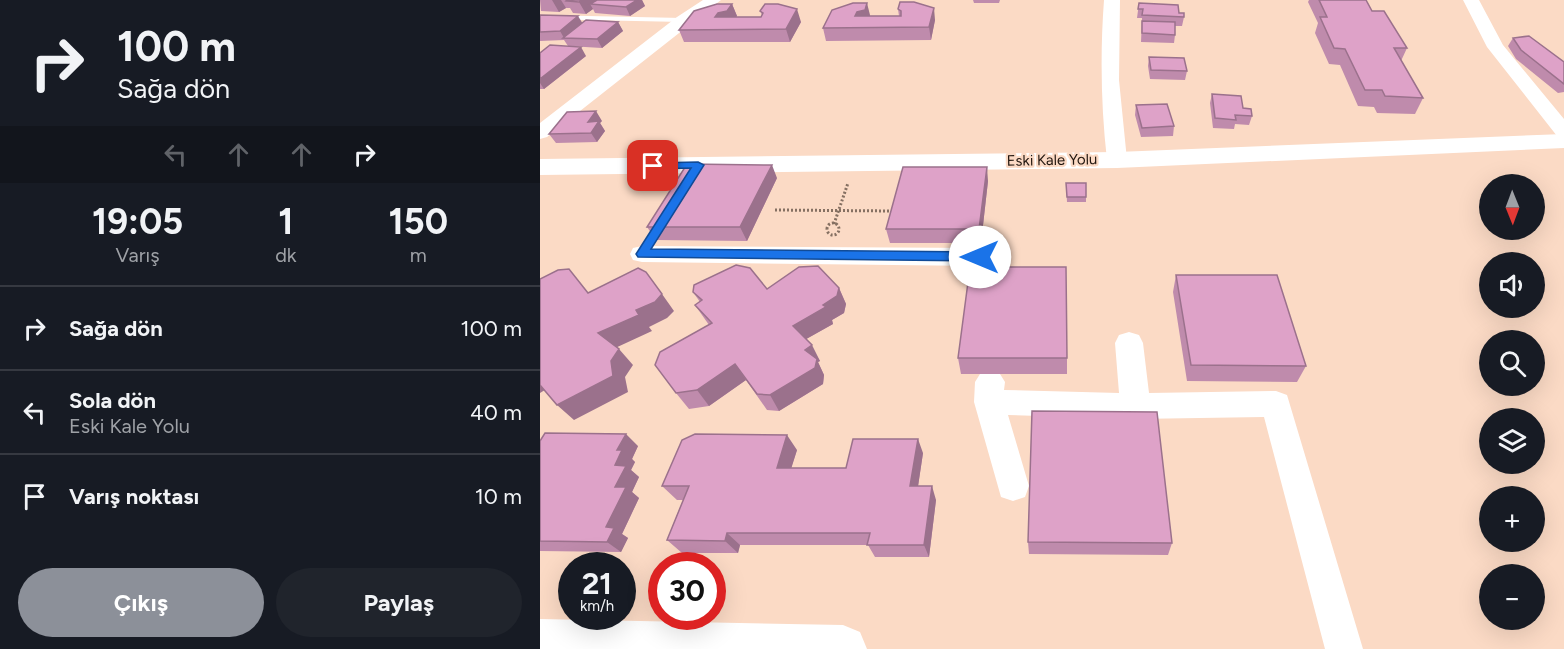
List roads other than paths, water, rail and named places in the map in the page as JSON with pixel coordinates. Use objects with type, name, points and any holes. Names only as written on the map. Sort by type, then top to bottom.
[{"type":"street","points":[[540,133],[683,20],[713,0]]},
{"type":"street","points":[[1112,0],[1109,42],[1110,101],[1117,160]]},
{"type":"street","points":[[1471,0],[1495,47],[1564,132]]},
{"type":"street","name":"Eski Kale Yolu","points":[[540,167],[692,175],[854,163],[1117,160],[1564,141]]},
{"type":"street","points":[[654,234],[642,254],[980,257]]},
{"type":"street","points":[[1129,343],[1135,406]]},
{"type":"street","points":[[1013,486],[989,392],[1135,406],[1276,404],[1344,649]]},
{"type":"street","points":[[540,643],[843,649]]},
{"type":"lane","points":[[540,17],[683,20]]}]
